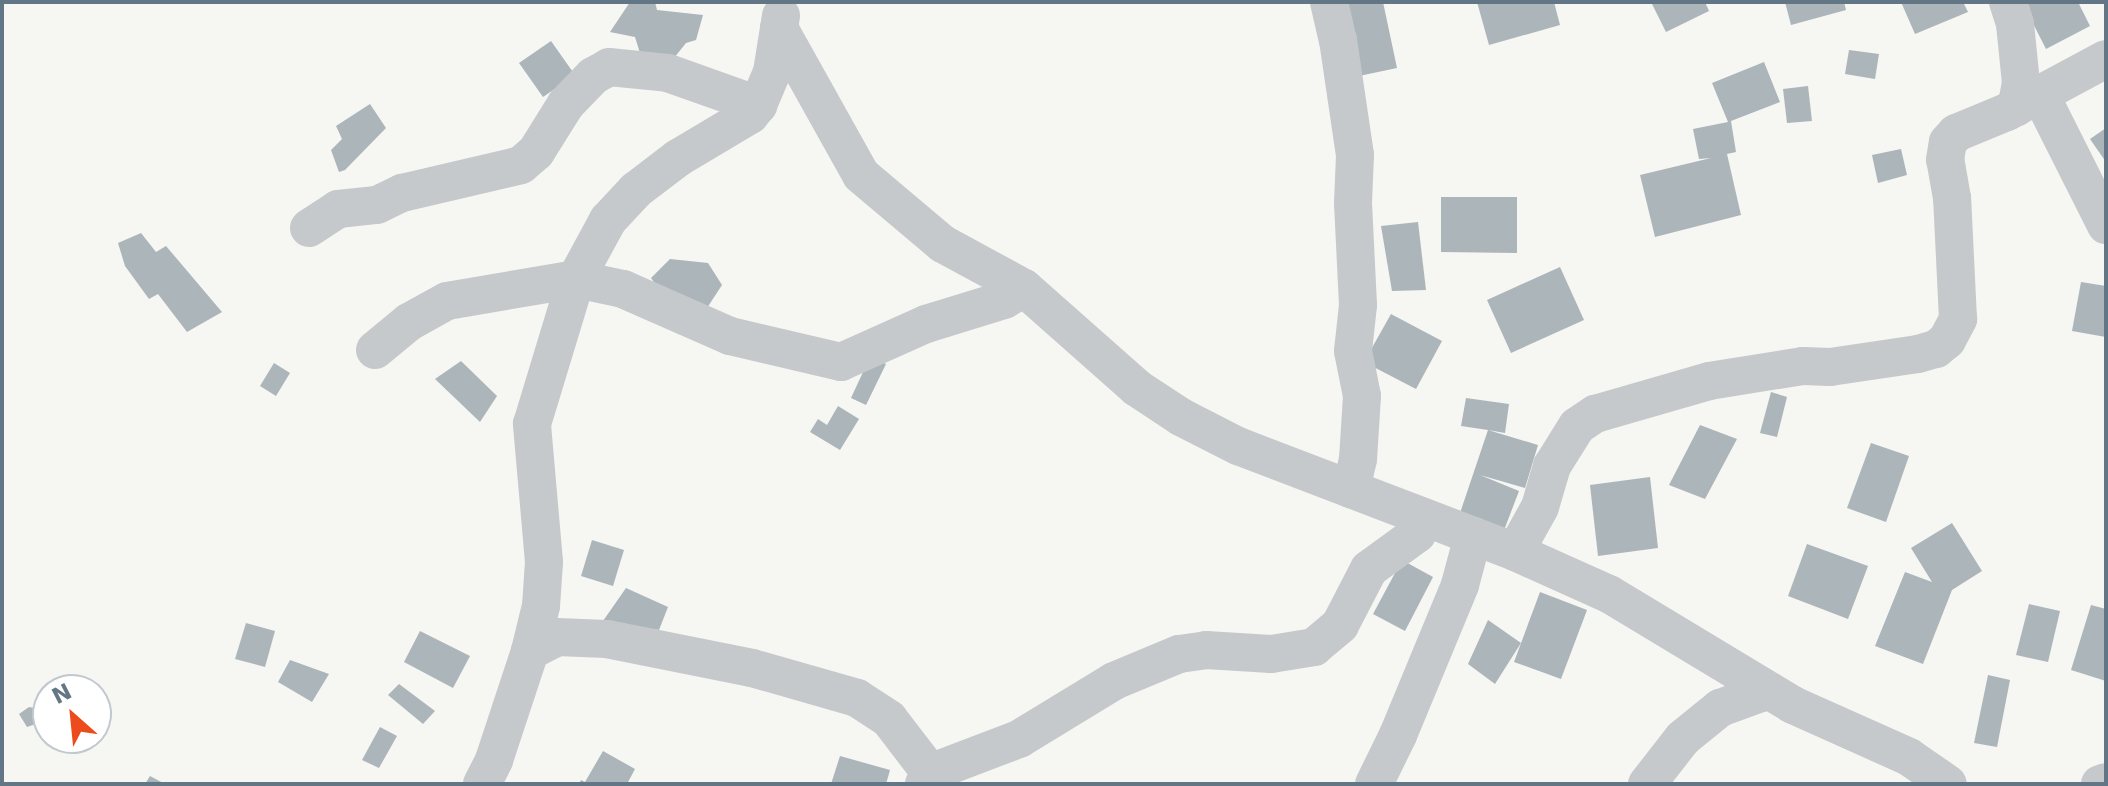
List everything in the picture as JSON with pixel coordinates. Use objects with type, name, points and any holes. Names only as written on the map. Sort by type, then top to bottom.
[{"type":"street","points":[[1329,2],[1338,40],[1355,155],[1353,203],[1358,305],[1353,351],[1362,396],[1358,459],[1351,489]]},
{"type":"street","points":[[2008,2],[2015,24],[2021,83],[2028,101],[2106,225]]},
{"type":"street","points":[[482,784],[530,651],[541,606],[544,562],[532,424],[576,279],[608,220],[636,190],[678,158],[750,115],[758,105],[772,72],[781,15]]},
{"type":"street","points":[[781,15],[861,175],[943,244],[1024,288],[1137,388],[1181,417],[1238,446],[1515,552],[1623,601],[1793,705],[1909,757],[1948,784]]},
{"type":"street","points":[[1515,552],[1540,507],[1552,466],[1577,426],[1595,414],[1709,381],[1803,366],[1830,367],[1918,354],[1947,340],[1958,319],[1952,198],[1945,160],[1948,142],[1965,129],[2028,101],[2106,59]]},
{"type":"street","points":[[309,228],[338,209],[377,205],[402,193],[521,165],[536,152],[566,104],[593,76],[609,67],[668,73],[758,105]]},
{"type":"street","points":[[375,350],[409,322],[447,301],[576,279],[623,289],[730,336],[841,362],[926,324],[1004,300],[1024,288]]},
{"type":"street","points":[[530,651],[557,637],[607,639],[752,668],[857,698],[889,719],[928,780],[1032,733],[1114,681],[1179,654],[1206,650],[1271,654],[1314,647],[1340,625],[1369,569],[1417,534],[1423,517]]},
{"type":"street","points":[[1374,784],[1398,735],[1460,585],[1473,536]]},
{"type":"street","points":[[1647,784],[1693,729],[1720,708],[1761,693],[1762,687]]},
{"type":"street","points":[[2100,784],[2106,782]]},
{"type":"building","points":[[630,2],[655,2],[657,10],[703,15],[696,40],[686,43],[674,58],[640,53],[635,37],[610,32]]},
{"type":"building","points":[[1343,2],[1383,2],[1397,68],[1359,76]]},
{"type":"building","points":[[1477,2],[1554,2],[1560,25],[1489,45]]},
{"type":"building","points":[[1651,2],[1705,2],[1709,11],[1666,32]]},
{"type":"building","points":[[1785,2],[1844,2],[1846,10],[1791,25]]},
{"type":"building","points":[[1901,2],[1963,2],[1968,12],[1915,34]]},
{"type":"building","points":[[2022,2],[2078,2],[2090,26],[2046,49]]},
{"type":"building","points":[[551,41],[575,75],[543,97],[519,63]]},
{"type":"building","points":[[1849,50],[1879,54],[1875,79],[1845,74]]},
{"type":"building","points":[[1764,62],[1780,102],[1731,121],[1736,152],[1727,154],[1741,215],[1655,237],[1640,175],[1711,158],[1699,159],[1693,129],[1728,122],[1712,83]]},
{"type":"building","points":[[1808,86],[1812,121],[1787,123],[1783,89]]},
{"type":"building","points":[[370,104],[386,128],[345,170],[339,172],[331,150],[342,139],[336,126]]},
{"type":"building","points":[[2106,128],[2106,162],[2090,139]]},
{"type":"building","points":[[1901,149],[1907,175],[1878,183],[1872,155]]},
{"type":"building","points":[[1441,197],[1517,197],[1517,253],[1441,252]]},
{"type":"building","points":[[1418,222],[1426,290],[1392,291],[1381,226]]},
{"type":"building","points":[[141,233],[156,252],[166,246],[222,312],[187,332],[158,294],[149,299],[125,266],[118,243]]},
{"type":"building","points":[[670,259],[708,263],[722,285],[707,308],[663,295],[651,278]]},
{"type":"building","points":[[1560,267],[1584,320],[1511,353],[1487,300]]},
{"type":"building","points":[[2081,282],[2106,286],[2106,337],[2072,331]]},
{"type":"building","points":[[1391,314],[1442,341],[1416,389],[1364,362]]},
{"type":"building","points":[[870,357],[886,364],[866,405],[851,398]]},
{"type":"building","points":[[461,361],[497,396],[480,422],[435,379]]},
{"type":"building","points":[[274,363],[290,373],[276,396],[260,386]]},
{"type":"building","points":[[1771,392],[1787,397],[1777,437],[1760,433]]},
{"type":"building","points":[[1466,398],[1509,404],[1505,433],[1461,426]]},
{"type":"building","points":[[838,406],[859,419],[840,450],[810,432],[818,419],[827,425]]},
{"type":"building","points":[[1700,425],[1737,439],[1705,499],[1669,485]]},
{"type":"building","points":[[1488,430],[1538,445],[1525,488],[1480,475],[1519,491],[1503,533],[1459,516]]},
{"type":"building","points":[[1871,443],[1909,456],[1886,522],[1847,508]]},
{"type":"building","points":[[1650,477],[1658,548],[1598,556],[1590,485]]},
{"type":"building","points":[[1952,523],[1982,571],[1952,590],[1923,664],[1875,646],[1905,572],[1932,582],[1911,548]]},
{"type":"building","points":[[592,540],[624,550],[613,586],[581,576]]},
{"type":"building","points":[[1807,544],[1868,566],[1848,619],[1788,596]]},
{"type":"building","points":[[1402,560],[1433,577],[1405,631],[1373,614]]},
{"type":"building","points":[[626,588],[668,607],[659,630],[603,621]]},
{"type":"building","points":[[1540,592],[1587,610],[1561,679],[1514,662]]},
{"type":"building","points":[[2029,604],[2060,611],[2048,662],[2016,655]]},
{"type":"building","points":[[2091,605],[2106,609],[2106,681],[2071,670]]},
{"type":"building","points":[[1488,620],[1521,643],[1495,684],[1468,664]]},
{"type":"building","points":[[246,623],[275,631],[265,667],[235,659]]},
{"type":"building","points":[[420,631],[470,656],[453,688],[404,662]]},
{"type":"building","points":[[290,660],[329,674],[312,702],[278,682]]},
{"type":"building","points":[[1988,675],[2010,680],[1997,747],[1974,743]]},
{"type":"building","points":[[399,684],[435,711],[423,724],[388,695]]},
{"type":"building","points":[[32,708],[32,725],[27,727],[19,714]]},
{"type":"building","points":[[380,727],[397,736],[379,768],[362,760]]},
{"type":"building","points":[[603,751],[635,769],[627,784],[579,784],[581,780],[585,782]]},
{"type":"building","points":[[840,756],[890,770],[886,784],[831,784]]},
{"type":"building","points":[[150,776],[165,784],[145,784]]}]
